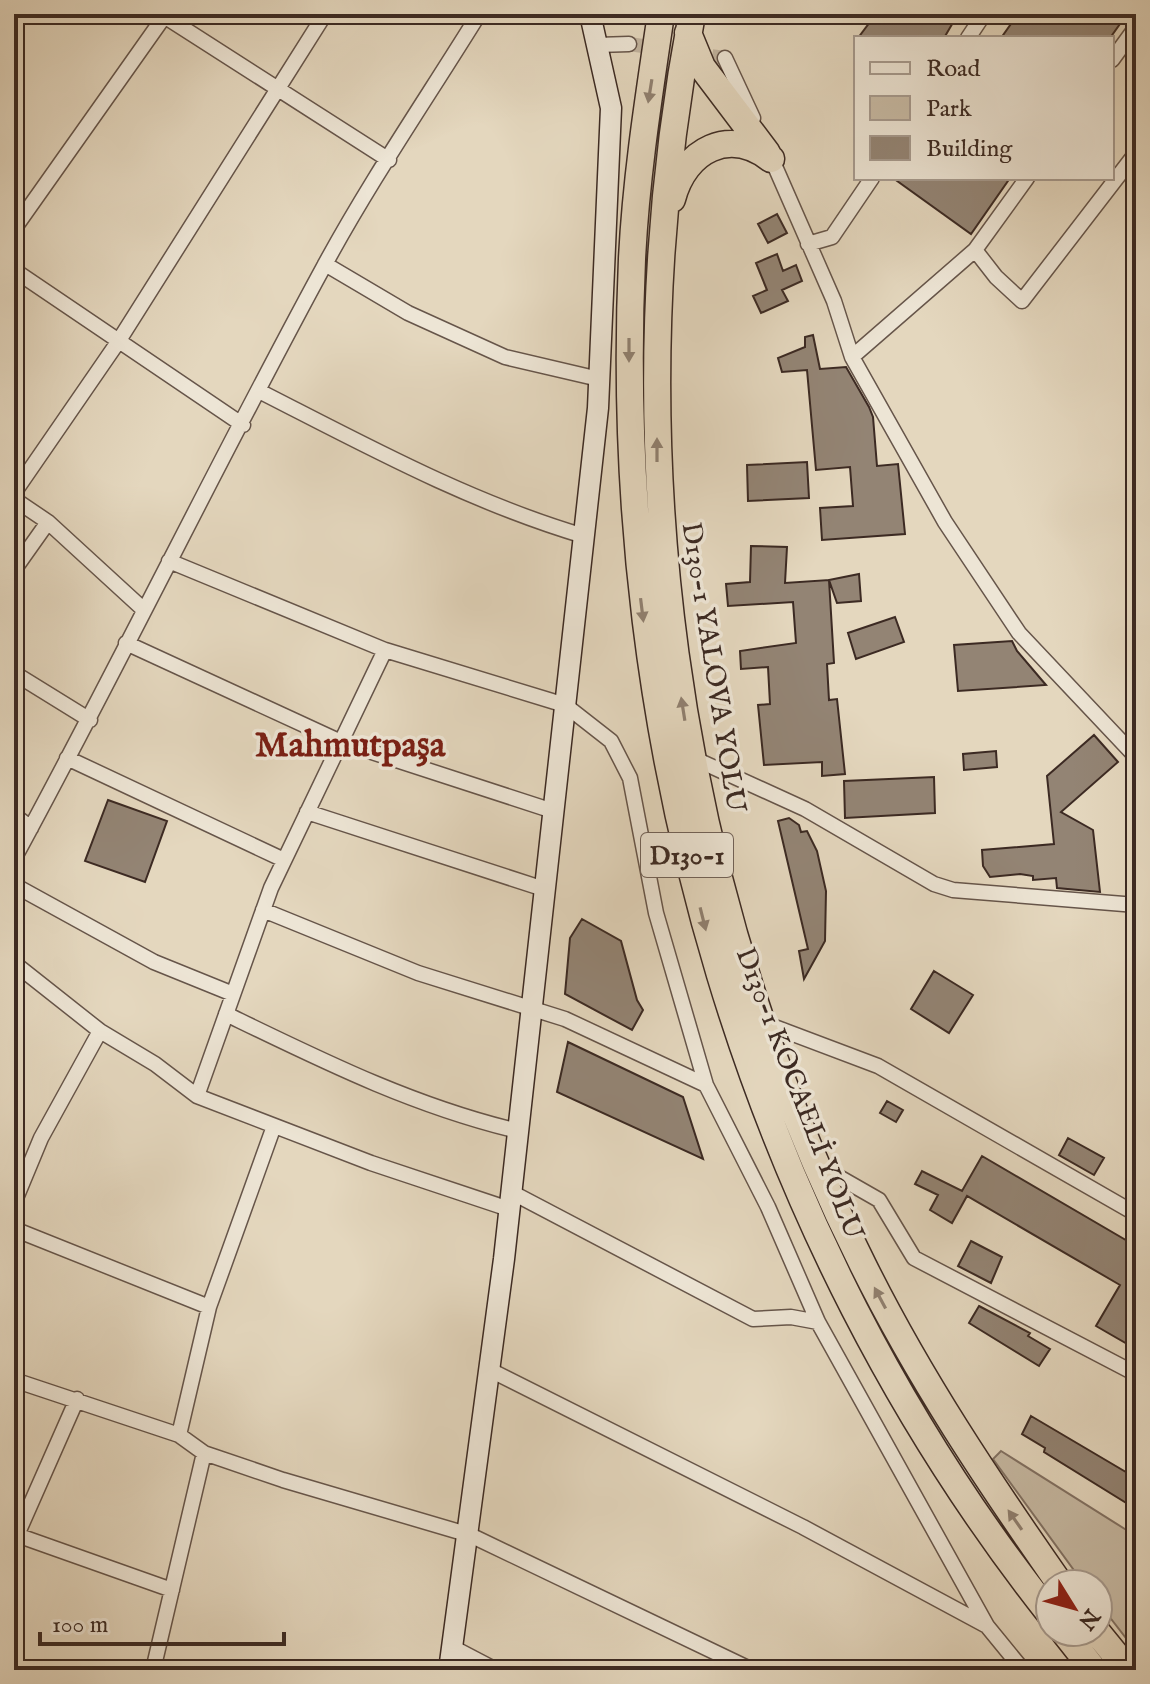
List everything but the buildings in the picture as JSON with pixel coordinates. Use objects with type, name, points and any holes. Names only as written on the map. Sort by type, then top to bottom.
[{"type":"highway","name":"D130-1 KOCAELİ YOLU","points":[[661,14],[647,106],[632,254],[630,418],[646,641],[682,833],[711,951],[760,1094],[837,1274],[914,1417],[1034,1592]]},
{"type":"highway","points":[[690,24],[702,67],[771,159]]},
{"type":"highway","name":"D130-1 YALOVA YOLU","points":[[690,24],[670,155],[664,234],[657,398],[658,493],[678,679],[726,907],[763,1023],[818,1165],[862,1264],[945,1414],[1049,1568]]},
{"type":"highway","points":[[664,234],[674,191],[683,175],[707,149],[724,144],[750,145],[771,159]]},
{"type":"highway","points":[[1075,1648],[1094,1670]]},
{"type":"highway","points":[[1110,1648],[1128,1670]]},
{"type":"main road","points":[[449,1670],[470,1535],[510,1201],[599,379],[611,108],[590,14]]},
{"type":"street","points":[[14,493],[118,342],[325,14]]},
{"type":"street","points":[[14,859],[90,720],[126,643],[325,264],[479,14]]},
{"type":"street","points":[[969,36],[984,14]]},
{"type":"street","points":[[14,229],[164,15],[389,160]]},
{"type":"street","points":[[1114,57],[1136,27]]},
{"type":"street","points":[[597,45],[629,44]]},
{"type":"street","points":[[725,58],[834,301],[852,357],[986,589],[1019,633],[1136,757]]},
{"type":"street","points":[[975,250],[996,277],[1022,301],[1136,153]]},
{"type":"street","points":[[808,244],[832,237],[871,180]]},
{"type":"street","points":[[852,357],[975,250],[1026,180]]},
{"type":"street","points":[[325,264],[408,313],[505,357],[599,379]]},
{"type":"street","points":[[14,270],[243,425]]},
{"type":"street","points":[[259,391],[407,467],[527,519],[584,536]]},
{"type":"street","points":[[14,499],[48,522],[144,610]]},
{"type":"street","points":[[14,570],[48,522]]},
{"type":"street","points":[[169,561],[385,650],[565,705],[611,741],[630,778],[656,913],[706,1085],[768,1207],[818,1322],[987,1626],[1023,1670]]},
{"type":"street","points":[[126,643],[341,742],[553,811]]},
{"type":"street","points":[[197,1096],[263,910],[284,860],[385,650]]},
{"type":"street","points":[[14,673],[90,720]]},
{"type":"street","points":[[692,757],[805,809],[934,884],[953,890],[1136,905]]},
{"type":"street","points":[[67,758],[284,860]]},
{"type":"street","points":[[307,812],[544,889]]},
{"type":"street","points":[[14,815],[31,828]]},
{"type":"street","points":[[14,885],[154,962],[233,994]]},
{"type":"street","points":[[263,910],[418,973],[565,1019],[706,1085]]},
{"type":"street","points":[[14,963],[100,1031],[155,1064],[197,1096],[274,1126],[510,1201],[753,1319],[791,1317],[818,1322]]},
{"type":"street","points":[[226,1014],[363,1080],[453,1116],[518,1131]]},
{"type":"street","points":[[763,1023],[878,1066],[1136,1214]]},
{"type":"street","points":[[14,1203],[41,1138],[100,1031]]},
{"type":"street","points":[[179,1435],[209,1307],[274,1126]]},
{"type":"street","points":[[818,1165],[879,1200],[904,1246],[926,1266],[1136,1374]]},
{"type":"street","points":[[14,1229],[209,1307]]},
{"type":"street","points":[[490,1370],[803,1527],[987,1626]]},
{"type":"street","points":[[14,1380],[179,1435],[204,1453],[470,1535],[752,1670]]},
{"type":"street","points":[[77,1399],[15,1534],[172,1590]]},
{"type":"street","points":[[153,1670],[204,1453]]},
{"type":"street","points":[[452,1647],[496,1670]]},
{"type":"street","points":[[1071,1648],[1084,1670]]},
{"type":"green space","points":[[1001,1451],[1128,1531],[1136,1519],[1136,1651],[1114,1623],[1114,1568],[1072,1568],[993,1459]]},
{"type":"tunnel","points":[[629,44],[725,58]]},
{"type":"district","name":"Mahmutpaşa","points":[[350,743]]}]
